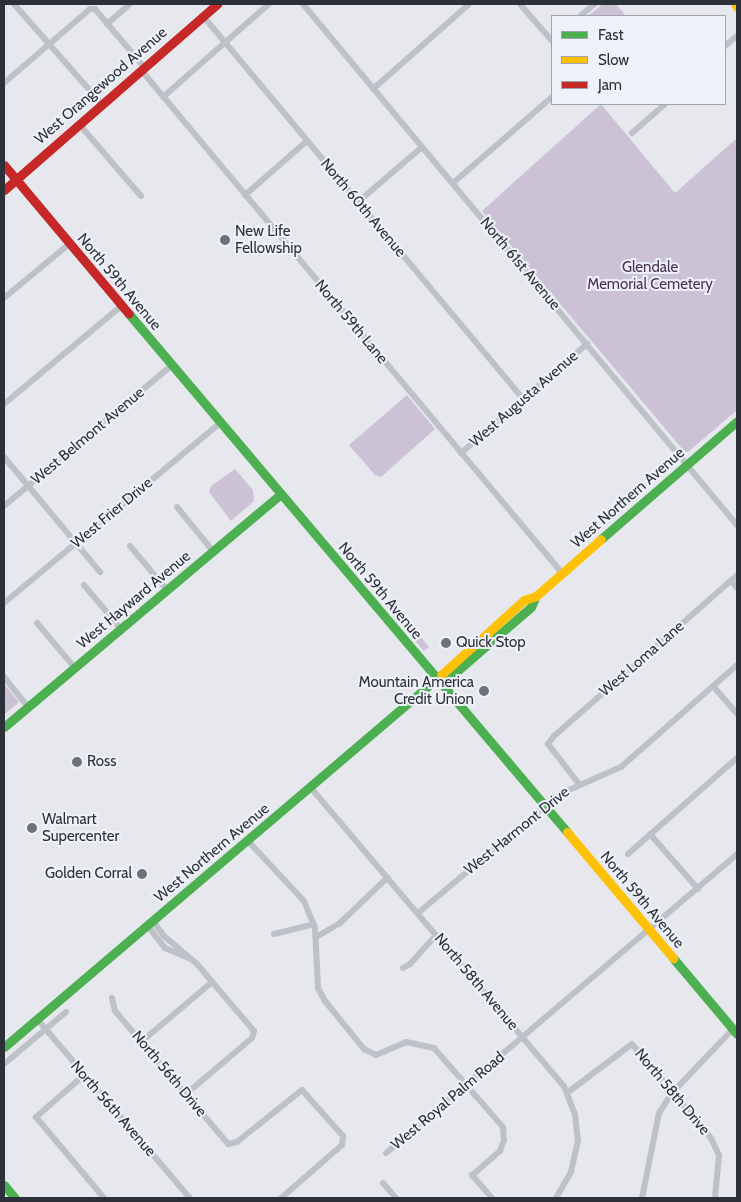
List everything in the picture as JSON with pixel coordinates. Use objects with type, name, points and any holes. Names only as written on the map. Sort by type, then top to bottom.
[{"type":"main road","name":"West Orangewood Avenue","points":[[4,190],[217,4]]},
{"type":"main road","name":"North 59th Avenue","points":[[4,166],[437,681],[735,1031]]},
{"type":"main road","name":"West Northern Avenue","points":[[4,1047],[437,681],[444,671],[524,600],[536,596],[737,421]]},
{"type":"main road","name":"West Hayward Avenue","points":[[4,727],[281,494]]},
{"type":"main road","points":[[4,1185],[15,1198]]},
{"type":"street","points":[[14,4],[102,104]]},
{"type":"street","points":[[107,24],[130,4]]},
{"type":"street","points":[[163,96],[268,4]]},
{"type":"street","name":"North 61st Avenue","points":[[303,4],[737,525]]},
{"type":"street","points":[[373,88],[469,4]]},
{"type":"street","points":[[520,4],[551,40]]},
{"type":"street","points":[[581,15],[595,4]]},
{"type":"street","name":"North 59th Lane","points":[[48,43],[90,8],[107,24],[163,96],[562,573]]},
{"type":"street","name":"North 60th Avenue","points":[[203,16],[523,399]]},
{"type":"street","points":[[726,45],[737,36]]},
{"type":"street","points":[[4,82],[48,43]]},
{"type":"street","points":[[453,183],[551,98]]},
{"type":"street","points":[[632,133],[664,105]]},
{"type":"street","points":[[79,124],[141,196]]},
{"type":"street","points":[[245,194],[307,141]]},
{"type":"street","points":[[358,202],[422,147]]},
{"type":"street","points":[[4,298],[69,244]]},
{"type":"street","points":[[4,404],[121,306]]},
{"type":"street","name":"West Augusta Avenue","points":[[461,453],[587,344]]},
{"type":"street","name":"West Belmont Avenue","points":[[4,506],[171,366]]},
{"type":"street","name":"West Frier Drive","points":[[4,603],[221,422]]},
{"type":"street","points":[[4,457],[100,572]]},
{"type":"street","points":[[177,507],[213,551]]},
{"type":"street","points":[[130,546],[167,590]]},
{"type":"street","name":"West Loma Lane","points":[[579,784],[548,744],[737,575]]},
{"type":"street","points":[[731,581],[737,588]]},
{"type":"street","points":[[84,585],[121,628]]},
{"type":"street","points":[[37,623],[75,668]]},
{"type":"street","name":"West Harmont Drive","points":[[418,913],[544,806],[579,784],[621,767],[737,665]]},
{"type":"street","points":[[4,677],[28,707]]},
{"type":"street","points":[[713,686],[737,714]]},
{"type":"street","points":[[628,854],[737,758]]},
{"type":"street","name":"North 58th Avenue","points":[[311,788],[388,877],[567,1093],[575,1114],[577,1152],[567,1182],[556,1198]]},
{"type":"street","points":[[650,834],[698,889]]},
{"type":"street","points":[[248,841],[296,891],[314,924],[316,937],[314,966],[318,988],[325,1001],[364,1048],[376,1055],[406,1042],[426,1044],[438,1051],[503,1127],[504,1140],[500,1151],[472,1175],[492,1198]]},
{"type":"street","name":"West Royal Palm Road","points":[[386,1153],[650,931],[737,854]]},
{"type":"street","points":[[316,937],[347,917],[388,877]]},
{"type":"street","points":[[150,923],[165,948],[193,960],[254,1034],[186,1094]]},
{"type":"street","points":[[274,934],[314,924]]},
{"type":"street","points":[[403,968],[410,964],[436,935]]},
{"type":"street","points":[[141,1042],[212,982]]},
{"type":"street","name":"North 56th Drive","points":[[112,998],[116,1012],[232,1145],[302,1090],[343,1140],[342,1145],[281,1198]]},
{"type":"street","points":[[4,1064],[66,1012]]},
{"type":"street","name":"North 56th Avenue","points":[[37,1019],[190,1198]]},
{"type":"street","points":[[642,1198],[658,1113],[672,1093],[735,1031]]},
{"type":"street","name":"North 58th Drive","points":[[567,1093],[632,1044],[711,1138],[719,1155],[715,1198]]},
{"type":"street","points":[[84,1075],[36,1116],[104,1198]]},
{"type":"street","points":[[383,1184],[396,1198]]},
{"type":"green space","points":[[603,4],[616,4],[625,15],[589,15]]},
{"type":"green space","name":"Glendale Memorial Cemetery","points":[[600,105],[675,193],[737,138],[737,410],[688,452],[684,451],[482,211]]},
{"type":"green space","points":[[407,395],[435,429],[381,477],[375,475],[349,445]]},
{"type":"green space","points":[[235,469],[253,490],[254,501],[231,521],[209,492],[211,486]]},
{"type":"green space","points":[[392,604],[406,621],[401,625],[387,608]]},
{"type":"green space","points":[[415,630],[429,647],[424,651],[408,633]]},
{"type":"green space","points":[[4,684],[19,702],[4,715]]},
{"type":"traffic: fast","points":[[129,314],[567,832]]},
{"type":"traffic: fast","points":[[601,539],[737,421]]},
{"type":"traffic: fast","points":[[4,727],[281,494]]},
{"type":"traffic: fast","points":[[437,681],[449,678],[531,607],[536,596]]},
{"type":"traffic: fast","points":[[4,1047],[441,675]]},
{"type":"traffic: fast","points":[[673,958],[737,1034]]},
{"type":"traffic: fast","points":[[4,1185],[15,1198]]},
{"type":"traffic: slow","points":[[441,675],[524,600],[536,596],[601,539]]},
{"type":"traffic: slow","points":[[567,832],[673,958]]},
{"type":"traffic: jam","points":[[4,190],[217,4]]},
{"type":"traffic: jam","points":[[4,165],[129,314]]},
{"type":"place","name":"New Life Fellowship","points":[[225,240]]},
{"type":"place","name":"Quick Stop","points":[[446,643]]},
{"type":"place","name":"Mountain America Credit Union","points":[[484,691]]},
{"type":"place","name":"Ross","points":[[77,762]]},
{"type":"place","name":"Walmart Supercenter","points":[[32,828]]},
{"type":"place","name":"Golden Corral","points":[[142,874]]}]
